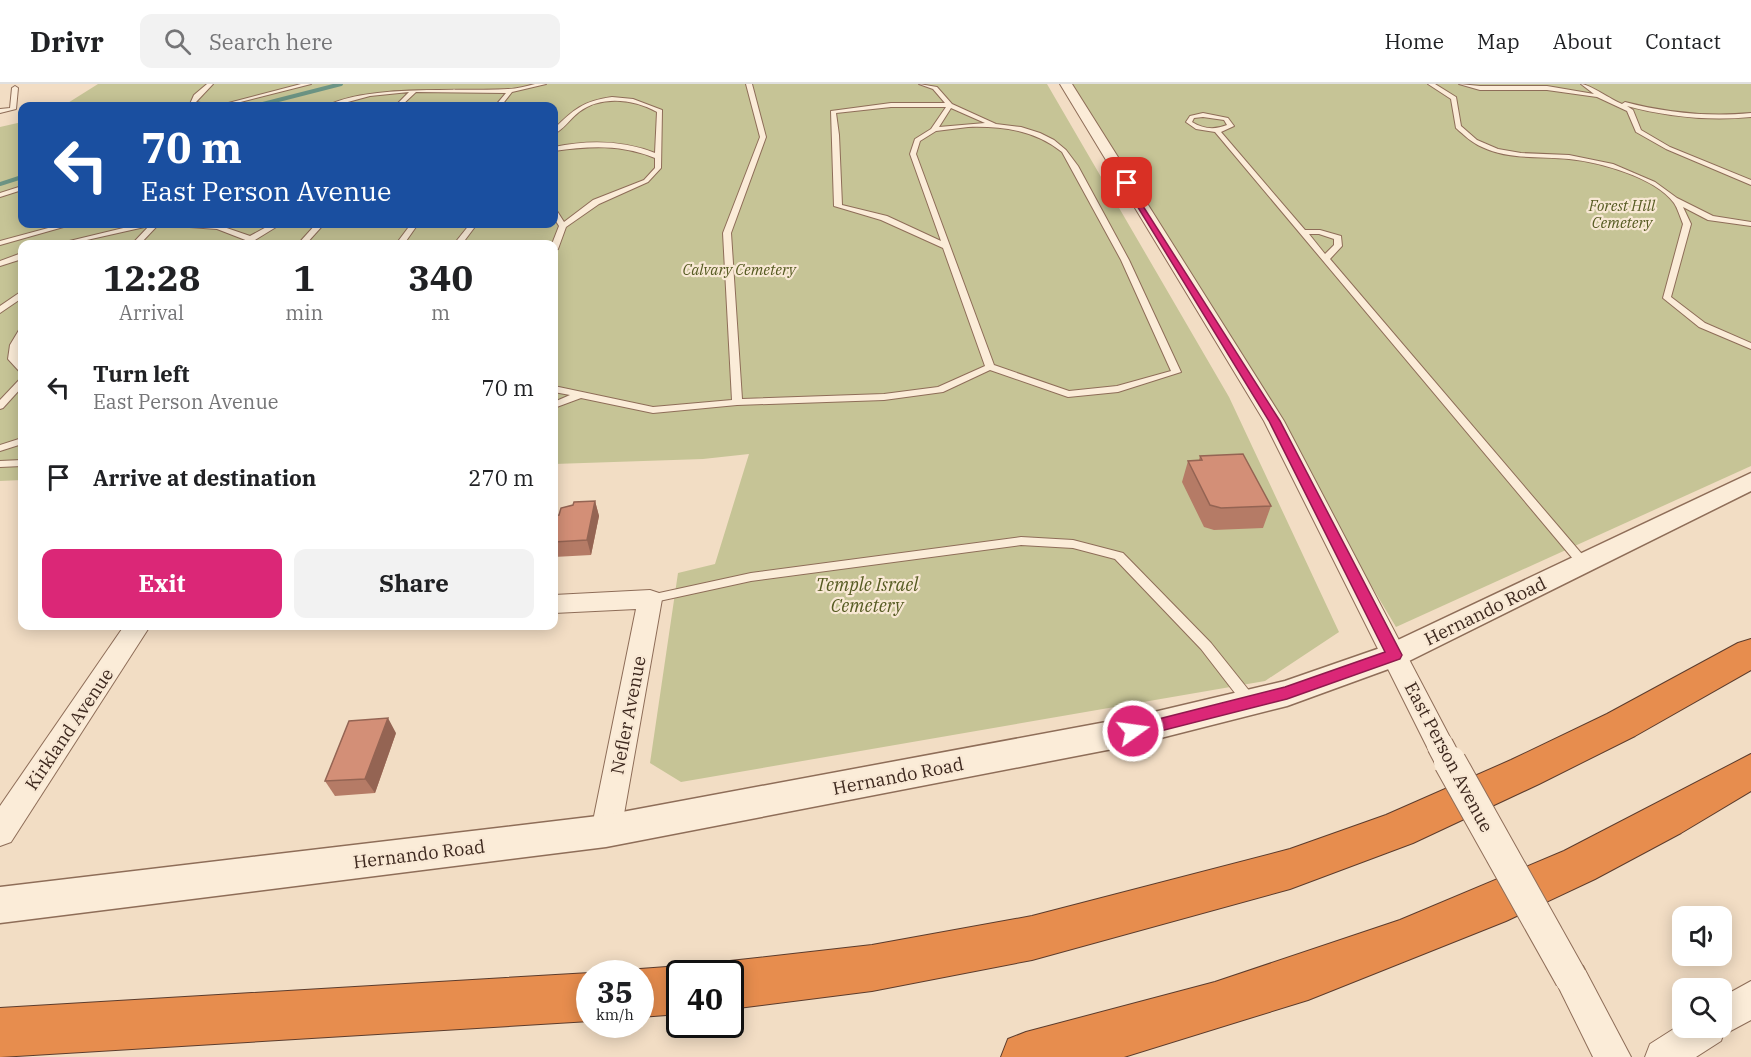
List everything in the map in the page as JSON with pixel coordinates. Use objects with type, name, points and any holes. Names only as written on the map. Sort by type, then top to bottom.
[{"type":"highway","points":[[744,983],[872,968],[1032,938],[1290,869],[1398,830],[1525,772],[1621,725],[1751,653]]},
{"type":"highway","points":[[1026,1057],[1119,1035],[1227,1001],[1328,969],[1460,920],[1596,858],[1681,814],[1751,771]]},
{"type":"highway","points":[[0,1033],[576,998]]},
{"type":"street","name":"East Person Avenue","points":[[1066,84],[1274,421],[1440,745],[1613,1057]]},
{"type":"street","name":"Hernando Road","points":[[0,905],[606,831],[1133,731],[1287,693],[1394,655],[1751,481]]},
{"type":"street","points":[[558,604],[651,599]]},
{"type":"street","name":"Nefler Avenue","points":[[606,831],[651,599]]},
{"type":"street","name":"Kirkland Avenue","points":[[0,832],[134,630]]},
{"type":"street","points":[[1732,1011],[1751,999]]},
{"type":"street","points":[[1663,1057],[1692,1038]]},
{"type":"lane","points":[[193,102],[210,84]]},
{"type":"lane","points":[[236,102],[308,84]]},
{"type":"lane","points":[[338,102],[347,98],[414,91],[510,91],[543,84]]},
{"type":"lane","points":[[737,402],[727,233],[763,137],[749,84]]},
{"type":"lane","points":[[922,84],[935,88],[950,105]]},
{"type":"lane","points":[[1431,84],[1454,98]]},
{"type":"lane","points":[[1462,84],[1480,88],[1547,88],[1600,96],[1676,115],[1720,119],[1751,115]]},
{"type":"lane","points":[[1584,84],[1600,96]]},
{"type":"lane","points":[[0,111],[13,109],[15,88]]},
{"type":"lane","points":[[1454,98],[1480,88]]},
{"type":"lane","points":[[402,102],[414,91]]},
{"type":"lane","points":[[501,102],[510,91]]},
{"type":"lane","points":[[1454,98],[1458,127],[1476,142],[1518,154],[1603,163],[1644,179],[1675,200],[1711,218],[1751,224]]},
{"type":"lane","points":[[558,128],[580,108],[592,102],[621,100],[650,105],[660,111],[658,168],[646,181],[596,202],[563,226],[558,240]]},
{"type":"lane","points":[[1618,102],[1630,110],[1638,131],[1668,148],[1751,183]]},
{"type":"lane","points":[[558,390],[652,410],[737,402],[884,397],[940,390],[990,367],[1068,394],[1118,389],[1176,372],[1149,307],[1064,151],[1040,135],[994,125],[950,105],[916,103],[867,105],[833,112],[839,136],[836,177],[838,206],[884,218],[946,248]]},
{"type":"lane","points":[[950,105],[934,129],[917,140],[913,154],[990,367]]},
{"type":"lane","points":[[1216,130],[1228,128],[1231,124],[1226,119],[1214,116],[1196,116],[1189,120],[1195,127],[1216,130],[1583,563]]},
{"type":"lane","points":[[934,129],[994,125]]},
{"type":"lane","points":[[558,147],[598,142],[640,149],[658,157]]},
{"type":"lane","points":[[0,195],[18,189]]},
{"type":"lane","points":[[1675,200],[1687,224],[1667,298],[1702,326],[1751,346]]},
{"type":"lane","points":[[1687,224],[1711,218]]},
{"type":"lane","points":[[558,219],[563,226]]},
{"type":"lane","points":[[0,243],[55,228]]},
{"type":"lane","points":[[78,240],[131,228]]},
{"type":"lane","points":[[140,240],[151,228]]},
{"type":"lane","points":[[220,228],[248,240]]},
{"type":"lane","points":[[256,240],[272,228]]},
{"type":"lane","points":[[306,240],[316,228]]},
{"type":"lane","points":[[1302,232],[1320,232],[1338,238],[1338,246],[1325,259]]},
{"type":"lane","points":[[0,264],[18,257]]},
{"type":"lane","points":[[0,310],[18,298]]},
{"type":"lane","points":[[18,339],[13,359],[18,365]]},
{"type":"lane","points":[[1,403],[18,386]]},
{"type":"lane","points":[[558,403],[577,396]]},
{"type":"lane","points":[[1,403],[18,397]]},
{"type":"lane","points":[[0,448],[18,442]]},
{"type":"lane","points":[[0,464],[18,463]]},
{"type":"lane","points":[[651,599],[751,577],[1021,541],[1073,544],[1119,556],[1206,646],[1250,702]]},
{"type":"green space","points":[[98,84],[1047,84],[1229,397],[1339,632],[1265,681],[681,782],[650,763],[678,573],[715,564],[749,454],[703,459],[558,464],[558,240],[18,240],[18,480],[0,481],[0,127],[18,123],[18,228],[558,228],[558,102],[69,102]]},
{"type":"green space","name":"Forest Hill Cemetery","points":[[1071,84],[1751,84],[1751,466],[1396,627]]},
{"type":"building","points":[[1243,454],[1271,506],[1221,508],[1210,505],[1188,461],[1202,460],[1200,456]]},
{"type":"building","points":[[595,501],[587,540],[558,542],[558,515],[561,508],[573,505],[574,502]]},
{"type":"building","points":[[388,718],[365,779],[325,781],[349,721]]},
{"type":"waterway","points":[[271,102],[341,84]]},
{"type":"waterway","points":[[0,184],[18,178]]},
{"type":"route","points":[[1127,183],[1274,421],[1394,655],[1287,693],[1133,731]]},
{"type":"park label","name":"Calvary Cemetery","points":[[739,269]]},
{"type":"park label","name":"Temple Israel Cemetery","points":[[867,594]]}]
